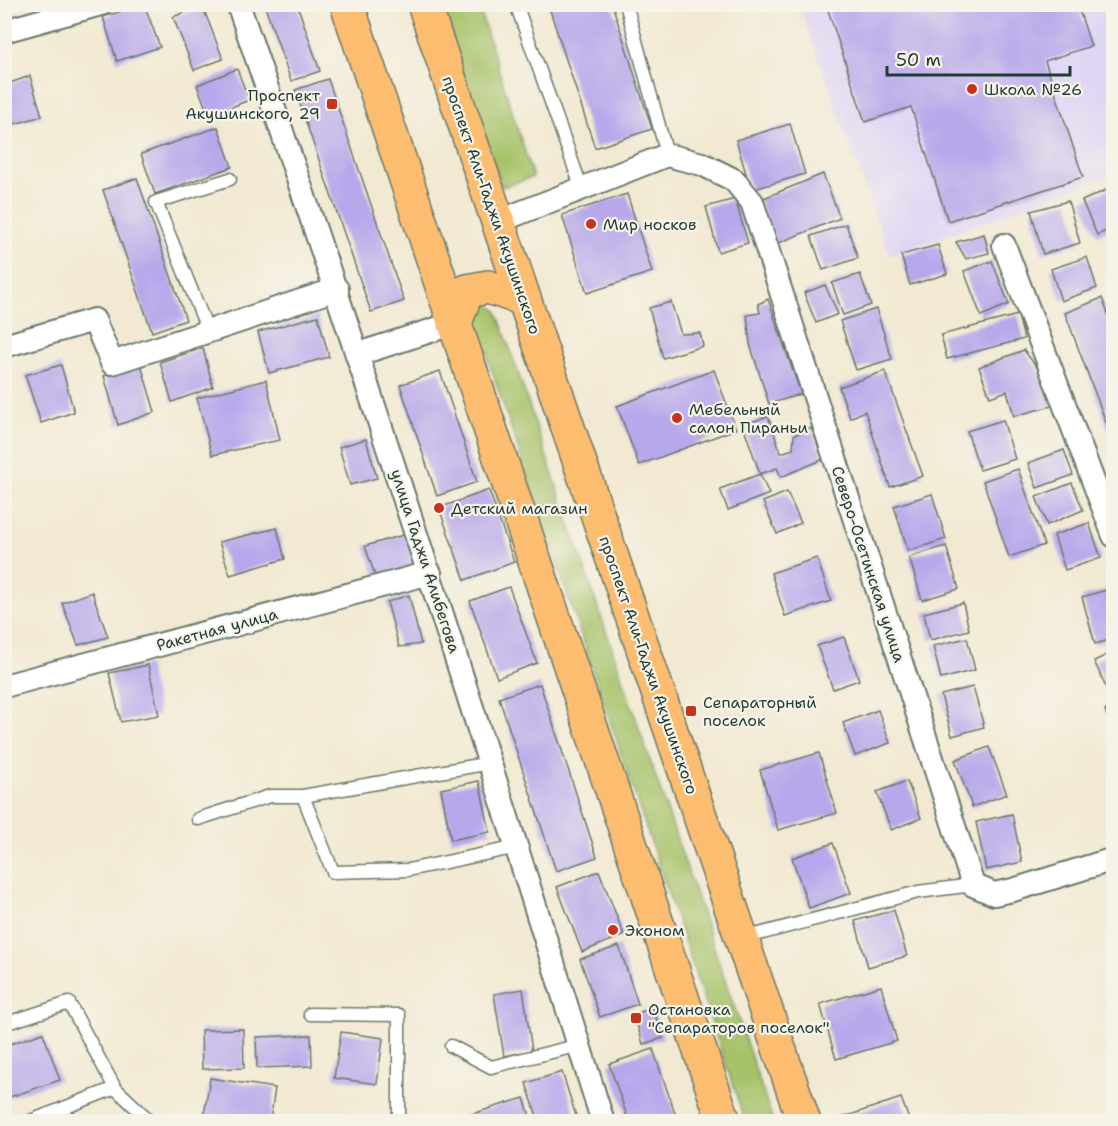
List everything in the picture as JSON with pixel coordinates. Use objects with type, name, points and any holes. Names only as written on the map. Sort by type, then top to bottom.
[{"type":"main road","points":[[347,4],[724,1122]]},
{"type":"main road","name":"проспект Али-Гаджи Акушинского","points":[[424,4],[804,1122]]},
{"type":"main road","points":[[455,323],[467,291],[488,286],[524,299]]},
{"type":"street","points":[[4,31],[101,4]]},
{"type":"street","name":"улица Гаджи Алибегова","points":[[238,4],[337,289],[430,573],[603,1122]]},
{"type":"street","points":[[497,222],[668,155]]},
{"type":"street","name":"Северо-Осетинская улица","points":[[668,155],[702,164],[734,180],[752,202],[973,885]]},
{"type":"street","points":[[1004,245],[1113,536]]},
{"type":"street","points":[[4,346],[94,320],[112,363],[337,289]]},
{"type":"street","points":[[358,354],[455,323]]},
{"type":"street","name":"Ракетная улица","points":[[4,686],[430,573]]},
{"type":"street","points":[[973,885],[994,894],[1013,891],[1113,859]]},
{"type":"lane","points":[[516,4],[582,189]]},
{"type":"lane","points":[[626,4],[668,155]]},
{"type":"lane","points":[[208,332],[156,202],[230,179]]},
{"type":"lane","points":[[198,819],[270,796],[303,796],[490,763]]},
{"type":"lane","points":[[303,796],[333,872],[408,870],[517,847]]},
{"type":"lane","points":[[742,939],[918,892],[973,885]]},
{"type":"lane","points":[[4,1024],[69,1003],[115,1088],[151,1122]]},
{"type":"lane","points":[[310,1014],[399,1016],[399,1122]]},
{"type":"lane","points":[[451,1046],[491,1067],[580,1045]]},
{"type":"lane","points":[[28,1122],[115,1088]]},
{"type":"shaded area","name":"Школа №26","points":[[799,5],[1113,5],[1113,174],[890,256]]},
{"type":"green space","points":[[438,5],[478,5],[533,177],[502,187]]},
{"type":"green space","points":[[485,302],[497,311],[773,1121],[745,1121],[475,321],[475,307]]},
{"type":"building","points":[[144,4],[160,47],[117,61],[103,17]]},
{"type":"building","points":[[264,4],[297,4],[320,71],[291,81]]},
{"type":"building","points":[[548,4],[612,4],[652,129],[595,148]]},
{"type":"building","name":"Школа №26","points":[[826,4],[1077,4],[1091,46],[1045,61],[1083,177],[948,221],[911,107],[865,122]]},
{"type":"building","points":[[202,5],[223,59],[194,70],[173,17]]},
{"type":"building","points":[[237,69],[249,100],[209,116],[197,85]]},
{"type":"building","points":[[30,76],[42,116],[4,127],[4,85]]},
{"type":"building","points":[[328,79],[404,301],[371,312],[295,90]]},
{"type":"building","points":[[790,124],[805,174],[751,190],[736,140]]},
{"type":"building","points":[[218,127],[232,167],[155,194],[141,154]]},
{"type":"building","points":[[823,174],[840,218],[776,244],[759,200]]},
{"type":"building","points":[[137,178],[186,320],[152,332],[103,190]]},
{"type":"building","points":[[1113,187],[1113,228],[1097,235],[1082,201]]},
{"type":"building","points":[[627,194],[652,272],[587,293],[562,215]]},
{"type":"building","points":[[735,199],[748,243],[718,252],[706,207]]},
{"type":"building","points":[[1068,201],[1080,243],[1043,254],[1031,211]]},
{"type":"building","points":[[846,224],[858,258],[823,270],[811,236]]},
{"type":"building","points":[[984,234],[989,253],[966,259],[956,242]]},
{"type":"building","points":[[938,245],[947,274],[910,285],[901,255]]},
{"type":"building","points":[[1087,257],[1097,288],[1061,301],[1051,269]]},
{"type":"building","points":[[992,261],[1009,304],[981,316],[964,271]]},
{"type":"building","points":[[860,274],[871,305],[843,315],[832,283]]},
{"type":"building","points":[[825,285],[838,314],[816,323],[804,293]]},
{"type":"building","points":[[1102,298],[1113,327],[1113,441],[1065,313]]},
{"type":"building","points":[[768,299],[801,394],[769,404],[750,344],[747,315],[760,313],[758,304]]},
{"type":"building","points":[[671,302],[681,334],[700,333],[703,346],[663,358],[649,308]]},
{"type":"building","points":[[876,309],[892,359],[856,370],[840,321]]},
{"type":"building","points":[[1018,315],[1024,339],[947,359],[941,335]]},
{"type":"building","points":[[318,316],[329,357],[269,373],[258,332]]},
{"type":"building","points":[[203,348],[213,387],[172,402],[160,362]]},
{"type":"building","points":[[1024,350],[1044,377],[1052,406],[1014,416],[1007,391],[990,397],[979,367]]},
{"type":"building","points":[[61,365],[74,412],[41,423],[25,375]]},
{"type":"building","points":[[141,365],[155,412],[118,425],[104,376]]},
{"type":"building","name":"Мебельный салон Пираньи","points":[[714,370],[736,429],[639,465],[617,406]]},
{"type":"building","points":[[440,371],[477,482],[437,496],[400,385]]},
{"type":"building","points":[[885,371],[923,476],[890,487],[865,411],[850,418],[839,387]]},
{"type":"building","points":[[266,380],[280,440],[212,455],[197,398]]},
{"type":"building","points":[[768,416],[781,453],[793,449],[794,435],[811,428],[824,459],[781,477],[777,468],[760,474],[743,425]]},
{"type":"building","points":[[1003,420],[1015,459],[980,470],[967,431]]},
{"type":"building","points":[[366,439],[377,478],[350,485],[339,447]]},
{"type":"building","points":[[1064,450],[1073,475],[1037,488],[1028,463]]},
{"type":"building","points":[[1018,469],[1044,545],[1009,557],[983,481]]},
{"type":"building","points":[[760,474],[769,494],[728,510],[720,489]]},
{"type":"building","points":[[1072,483],[1083,510],[1047,525],[1036,497]]},
{"type":"building","points":[[489,490],[514,562],[465,580],[439,508]]},
{"type":"building","points":[[787,492],[801,523],[777,534],[763,502]]},
{"type":"building","points":[[932,494],[946,539],[908,551],[894,506]]},
{"type":"building","points":[[1089,523],[1101,558],[1065,570],[1054,535]]},
{"type":"building","points":[[277,528],[285,559],[230,575],[219,542]]},
{"type":"building","points":[[407,534],[416,569],[376,578],[365,546]]},
{"type":"building","points":[[946,546],[959,589],[922,600],[909,557]]},
{"type":"building","points":[[817,558],[831,601],[785,616],[771,573]]},
{"type":"building","points":[[509,587],[537,663],[497,678],[470,601]]},
{"type":"building","points":[[1113,588],[1113,639],[1095,644],[1082,597]]},
{"type":"building","points":[[92,592],[108,637],[78,645],[62,603]]},
{"type":"building","points":[[409,595],[421,644],[399,647],[387,602]]},
{"type":"building","points":[[963,603],[969,630],[930,640],[924,613]]},
{"type":"building","points":[[844,637],[859,680],[833,689],[817,646]]},
{"type":"building","points":[[967,638],[975,670],[941,679],[933,646]]},
{"type":"building","points":[[1113,652],[1113,695],[1110,696],[1094,661]]},
{"type":"building","points":[[148,665],[159,715],[121,722],[109,673]]},
{"type":"building","points":[[540,684],[597,857],[556,871],[499,698]]},
{"type":"building","points":[[973,687],[984,727],[952,736],[941,695]]},
{"type":"building","points":[[1113,708],[1113,736],[1105,710]]},
{"type":"building","points":[[878,710],[890,743],[855,756],[843,723]]},
{"type":"building","points":[[989,747],[1007,794],[972,807],[955,760]]},
{"type":"building","points":[[819,753],[837,813],[778,830],[760,770]]},
{"type":"building","points":[[479,781],[490,832],[451,840],[441,789]]},
{"type":"building","points":[[907,781],[921,818],[891,830],[877,792]]},
{"type":"building","points":[[1012,814],[1022,862],[986,870],[976,822]]},
{"type":"building","points":[[833,843],[851,893],[809,908],[792,858]]},
{"type":"building","points":[[599,871],[624,935],[582,952],[557,887]]},
{"type":"building","points":[[894,910],[907,956],[868,967],[855,921]]},
{"type":"building","points":[[619,946],[638,1004],[600,1017],[580,959]]},
{"type":"building","points":[[881,986],[897,1041],[836,1059],[820,1004]]},
{"type":"building","points":[[523,989],[532,1051],[504,1056],[494,994]]},
{"type":"building","points":[[653,1008],[663,1038],[643,1044],[634,1014]]},
{"type":"building","points":[[243,1029],[244,1068],[202,1069],[201,1030]]},
{"type":"building","points":[[341,1032],[383,1038],[377,1084],[334,1078]]},
{"type":"building","points":[[43,1033],[60,1080],[4,1099],[4,1046]]},
{"type":"building","points":[[311,1035],[312,1066],[257,1068],[256,1037]]},
{"type":"building","points":[[653,1049],[678,1122],[629,1122],[609,1064]]},
{"type":"building","points":[[562,1072],[578,1122],[539,1122],[526,1083]]},
{"type":"building","points":[[210,1078],[275,1088],[270,1122],[203,1122]]},
{"type":"building","points":[[524,1098],[532,1122],[449,1121]]},
{"type":"building","points":[[901,1098],[910,1122],[839,1122],[838,1119]]},
{"type":"place","name":"Школа №26","points":[[972,89]]},
{"type":"place","name":"Проспект Акушинского, 29","points":[[332,104]]},
{"type":"place","name":"Мир носков","points":[[591,224]]},
{"type":"place","name":"Мебельный салон Пираньи","points":[[677,418]]},
{"type":"place","name":"Детский магазин","points":[[439,508]]},
{"type":"place","name":"Сепараторный поселок","points":[[691,711]]},
{"type":"place","name":"Эконом","points":[[613,930]]},
{"type":"place","name":"Остановка \"Сепараторов поселок\"","points":[[636,1018]]}]
